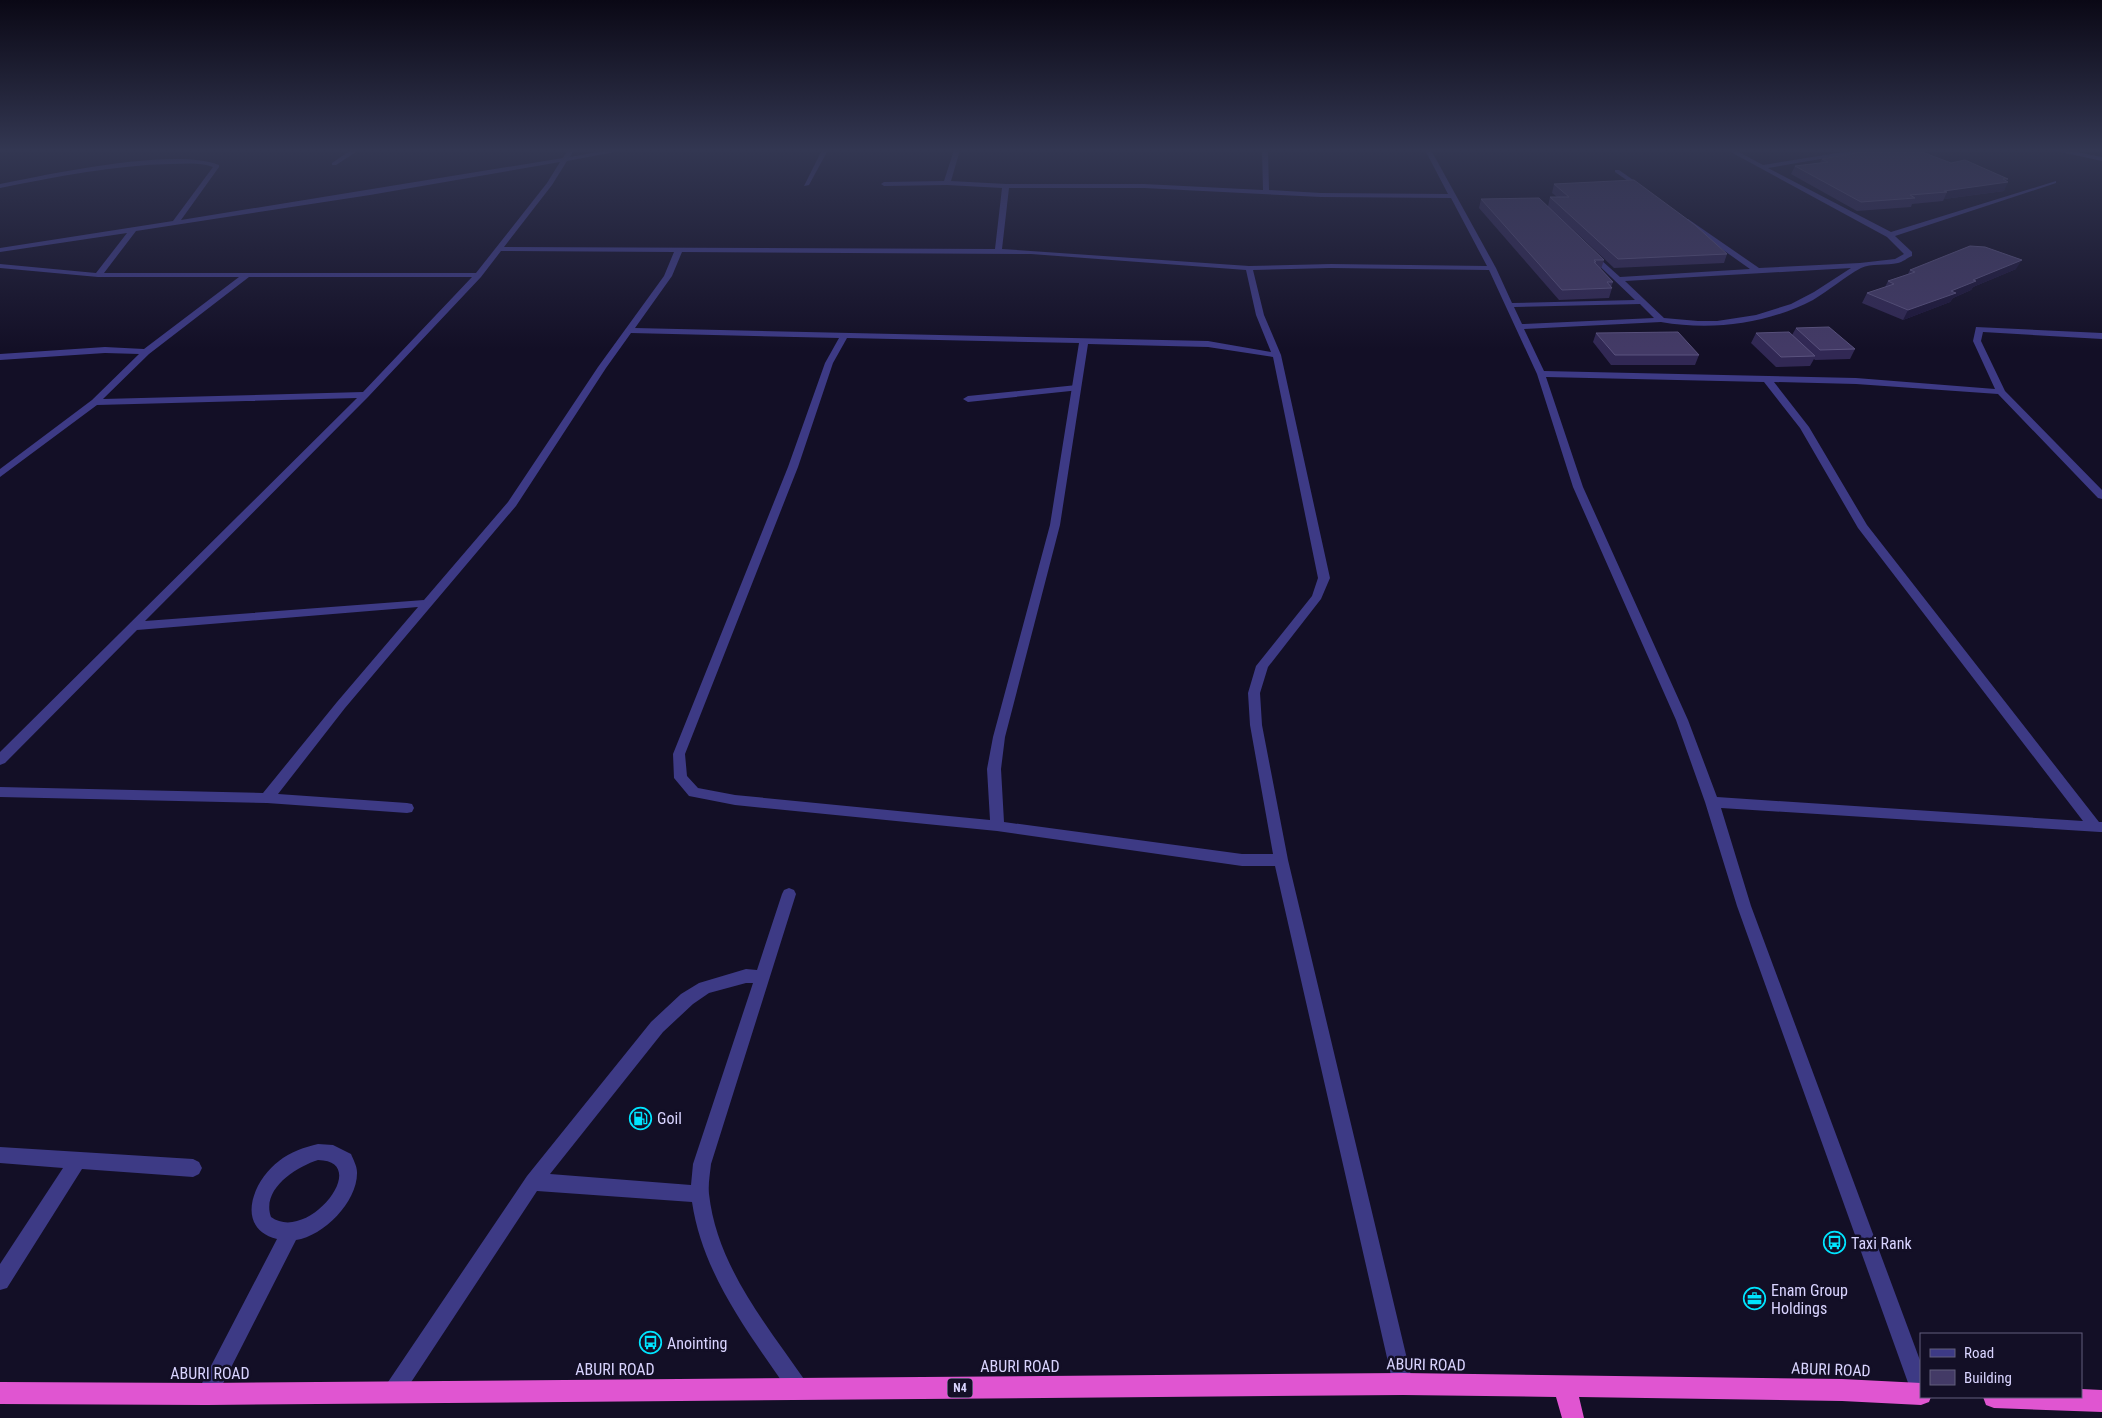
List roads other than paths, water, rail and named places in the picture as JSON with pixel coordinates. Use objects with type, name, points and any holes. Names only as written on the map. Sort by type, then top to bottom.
[{"type":"highway","name":"ABURI ROAD","points":[[0,1393],[208,1394],[1403,1384],[1565,1388],[1920,1392]]},
{"type":"highway","points":[[1565,1388],[1572,1418]]},
{"type":"highway","points":[[2021,1398],[2102,1401]]},
{"type":"street","points":[[176,222],[180,216]]},
{"type":"street","points":[[0,250],[215,216]]},
{"type":"street","points":[[0,760],[365,395],[478,275],[524,216]]},
{"type":"street","points":[[998,251],[1002,216]]},
{"type":"street","points":[[1465,216],[1510,305],[1541,374],[1578,487],[1682,720],[1712,802],[1744,906],[1920,1389]]},
{"type":"street","points":[[1682,216],[1758,271]]},
{"type":"street","points":[[1617,279],[1897,262],[1909,254],[1890,236],[1853,216]]},
{"type":"street","points":[[1890,236],[1950,216]]},
{"type":"street","points":[[98,275],[134,229]]},
{"type":"street","points":[[1583,245],[1660,320]]},
{"type":"street","points":[[500,249],[998,251],[1249,268],[1331,266],[1492,268]]},
{"type":"street","points":[[267,798],[341,706],[512,504],[550,442],[668,276],[679,249]]},
{"type":"street","points":[[1520,327],[1660,320],[1675,323],[1710,324],[1772,314],[1810,298],[1860,265]]},
{"type":"street","points":[[0,266],[98,275],[478,275]]},
{"type":"street","points":[[1249,268],[1260,315],[1277,355],[1324,578],[1317,597],[1262,666],[1254,693],[1256,725],[1280,860],[1403,1384]]},
{"type":"street","points":[[0,474],[95,402],[146,352],[247,274]]},
{"type":"street","points":[[1510,305],[1642,302]]},
{"type":"street","points":[[2102,336],[1979,329],[1977,341],[2001,392],[2102,496]]},
{"type":"street","points":[[629,330],[1224,345],[1277,355]]},
{"type":"street","points":[[844,336],[830,364],[794,467],[679,754],[681,778],[694,792],[735,800],[997,826],[1242,860],[1280,860]]},
{"type":"street","points":[[997,826],[994,770],[999,737],[1055,525],[1084,341]]},
{"type":"street","points":[[0,357],[104,350],[146,352]]},
{"type":"street","points":[[1541,374],[1856,381],[2001,392]]},
{"type":"street","points":[[1767,379],[1804,427],[1862,526],[2099,827]]},
{"type":"street","points":[[968,399],[1077,388]]},
{"type":"street","points":[[95,402],[365,395]]},
{"type":"street","points":[[134,626],[429,603]]},
{"type":"street","points":[[0,792],[267,798],[407,808]]},
{"type":"street","points":[[1712,802],[2099,827]]},
{"type":"street","points":[[789,894],[702,1164],[700,1194],[706,1230],[720,1268],[798,1389]]},
{"type":"street","points":[[393,1392],[477,1269],[533,1182],[657,1027],[687,999],[705,988],[746,976],[762,977]]},
{"type":"street","points":[[208,1394],[290,1233],[311,1226],[330,1213],[343,1196],[349,1178],[346,1163],[335,1154],[318,1152],[298,1158],[280,1170],[266,1187],[259,1206],[261,1221],[272,1231],[290,1233]]},
{"type":"street","points":[[0,1155],[193,1168]]},
{"type":"street","points":[[0,1281],[78,1160]]},
{"type":"street","points":[[533,1182],[700,1194]]},
{"type":"place","name":"Goil","points":[[641,1118]]},
{"type":"place","name":"Taxi Rank","points":[[1835,1243]]},
{"type":"place","name":"Enam Group Holdings","points":[[1755,1299]]},
{"type":"place","name":"Anointing","points":[[651,1343]]}]
